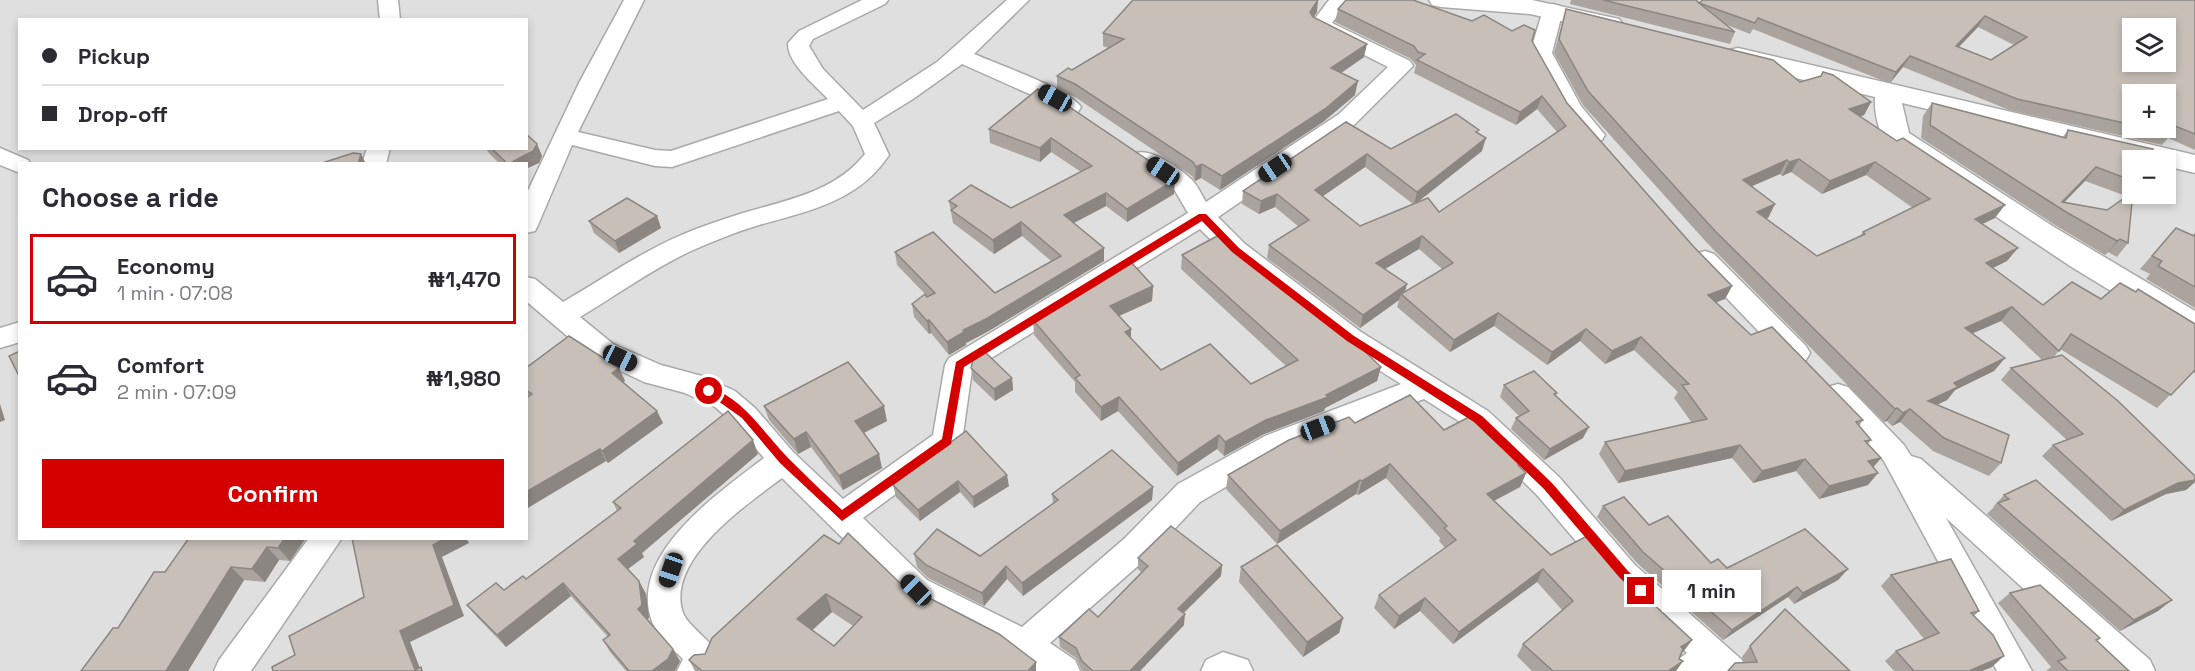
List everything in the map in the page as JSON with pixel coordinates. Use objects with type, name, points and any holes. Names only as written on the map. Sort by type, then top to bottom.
[{"type":"street","points":[[388,0],[390,18]]},
{"type":"street","points":[[528,221],[615,33],[634,0]]},
{"type":"street","points":[[561,316],[680,247],[748,220],[827,196],[850,184],[868,170],[877,155],[871,138],[860,121],[802,55],[798,46],[800,41],[814,30],[878,0]]},
{"type":"street","points":[[860,121],[905,96],[960,56],[1019,0]]},
{"type":"street","points":[[842,517],[947,441],[959,365],[1203,216],[1347,119],[1402,66],[1320,25],[1339,0]]},
{"type":"street","points":[[1442,0],[1537,6],[1631,30]]},
{"type":"street","points":[[1537,6],[1541,53],[1572,109],[1613,158]]},
{"type":"street","points":[[1709,49],[2195,164]]},
{"type":"street","points":[[960,56],[1044,92],[1085,118]]},
{"type":"street","points":[[1889,93],[1888,105],[1896,137],[2090,264],[2195,326]]},
{"type":"street","points":[[566,136],[655,158],[672,159],[842,102]]},
{"type":"street","points":[[1124,144],[1183,184],[1203,216],[1236,250],[1350,339],[1478,419],[1548,486],[1624,575],[1710,666]]},
{"type":"street","points":[[0,156],[18,164]]},
{"type":"street","points":[[1689,243],[1894,453],[2138,671]]},
{"type":"street","points":[[528,288],[603,351],[654,374],[692,384],[725,399],[745,416],[783,460],[916,590],[1025,645],[1063,671]]},
{"type":"street","points":[[0,338],[18,333]]},
{"type":"street","points":[[1025,645],[1136,548],[1189,493],[1275,444],[1427,386]]},
{"type":"street","points":[[1894,453],[2015,671]]},
{"type":"street","points":[[694,671],[702,656],[667,618],[662,597],[675,556],[699,528],[783,460]]},
{"type":"street","points":[[231,671],[326,540]]},
{"type":"street","points":[[1218,671],[1223,668],[1236,671]]},
{"type":"shaded area","points":[[0,0],[2195,0],[2195,671],[0,671]]},
{"type":"building","points":[[1133,0],[1318,0],[1310,12],[1313,17],[1367,44],[1331,68],[1358,81],[1325,109],[1222,176],[1202,164],[1196,167],[1193,162],[1075,84],[1057,76],[1068,68],[1072,70],[1124,39],[1103,33]]},
{"type":"building","points":[[1346,0],[1413,0],[1472,21],[1484,15],[1512,31],[1524,25],[1535,30],[1532,41],[1567,103],[1693,246],[1732,286],[1708,295],[1751,335],[1772,327],[1863,420],[1856,422],[1871,440],[1865,441],[1881,458],[1868,461],[1878,473],[1829,486],[1805,459],[1762,471],[1740,445],[1625,471],[1605,442],[1707,419],[1682,385],[1689,384],[1641,337],[1612,351],[1586,329],[1552,352],[1498,313],[1454,340],[1401,294],[1453,263],[1422,236],[1376,263],[1407,284],[1363,315],[1269,245],[1309,220],[1277,194],[1261,201],[1243,191],[1346,122],[1391,149],[1456,114],[1479,130],[1476,132],[1486,138],[1417,192],[1367,154],[1315,190],[1360,226],[1428,198],[1439,212],[1566,126],[1542,96],[1520,112],[1417,60],[1425,54],[1418,52],[1414,46],[1338,9]]},
{"type":"building","points":[[1603,0],[1696,0],[1735,32]]},
{"type":"building","points":[[1703,0],[2195,0],[2195,134],[2176,126],[2176,84],[2122,84],[2122,123],[2017,99],[1910,56],[1896,72],[1758,18],[1755,23],[1699,3]],"holes":[[[1985,16],[2027,37],[1991,60],[1956,46]]]},
{"type":"building","points":[[1566,9],[1773,60],[1800,82],[1821,76],[1823,72],[1833,75],[1871,102],[1849,109],[1897,141],[1903,138],[2005,205],[1975,219],[2018,248],[1986,263],[2043,305],[2072,282],[2101,299],[2120,283],[2136,292],[2138,289],[2195,324],[2195,370],[2171,395],[2071,334],[2059,351],[2012,307],[1965,328],[2005,358],[1954,383],[1958,387],[1928,401],[2009,435],[2001,463],[1944,438],[1910,409],[1903,413],[1895,409],[1715,231],[1588,91],[1559,39]],"holes":[[[1799,159],[1830,181],[1875,162],[1930,199],[1863,232],[1865,234],[1817,256],[1757,212],[1775,204],[1743,180],[1787,160],[1789,162]]]},
{"type":"building","points":[[1038,89],[1056,98],[1175,180],[1127,209],[1106,193],[1064,215],[1104,248],[986,319],[963,330],[964,332],[947,342],[912,304],[925,294],[927,297],[935,293],[895,252],[933,232],[995,293],[1061,256],[1021,222],[993,240],[951,210],[957,206],[949,201],[971,185],[1011,208],[1092,166],[1051,138],[1040,148],[989,129]]},
{"type":"building","points":[[1932,103],[2066,138],[2068,130],[2153,149],[2122,150],[2122,177],[2096,167],[2062,202],[2107,210],[2122,200],[2122,204],[2132,204],[2128,243],[2120,239],[2117,241],[2066,212],[1930,125]]},
{"type":"building","points":[[528,136],[537,144],[533,151],[512,162],[506,162],[493,150],[528,150]]},
{"type":"building","points":[[353,153],[361,154],[359,162],[325,162]]},
{"type":"building","points":[[627,198],[657,216],[615,241],[589,221]]},
{"type":"building","points":[[2176,228],[2194,236],[2195,234],[2195,287],[2158,266],[2162,261],[2152,256]]},
{"type":"building","points":[[1219,235],[1272,280],[1351,338],[1381,367],[1326,395],[1328,397],[1266,420],[1225,442],[1219,435],[1178,463],[1119,397],[1101,407],[1075,378],[1080,375],[1033,320],[1130,261],[1153,286],[1110,306],[1131,329],[1125,332],[1161,370],[1210,344],[1251,384],[1298,360],[1182,255]]},
{"type":"building","points":[[569,336],[619,368],[612,373],[657,411],[602,451],[600,449],[528,491],[528,397],[532,394],[528,391],[528,367]]},
{"type":"building","points":[[18,352],[18,374],[9,356]]},
{"type":"building","points":[[985,352],[1012,378],[994,389],[971,368],[973,360]]},
{"type":"building","points":[[2062,355],[2118,401],[2195,476],[2195,480],[2178,483],[2124,510],[2053,445],[2083,434],[2011,368]]},
{"type":"building","points":[[848,362],[884,406],[855,421],[879,454],[839,476],[806,432],[794,439],[764,406]]},
{"type":"building","points":[[1534,371],[1557,393],[1554,394],[1589,427],[1550,449],[1516,418],[1529,411],[1504,385]]},
{"type":"building","points":[[1410,395],[1444,430],[1471,416],[1521,463],[1518,465],[1526,473],[1487,494],[1551,555],[1587,536],[1620,573],[1692,640],[1681,647],[1683,649],[1679,659],[1683,661],[1668,671],[1553,671],[1523,644],[1573,601],[1543,569],[1459,632],[1425,598],[1399,616],[1379,595],[1456,540],[1444,528],[1447,526],[1390,464],[1362,481],[1360,480],[1280,531],[1228,475],[1289,440],[1349,417],[1355,423]]},
{"type":"building","points":[[728,411],[753,440],[634,541],[637,544],[618,559],[639,581],[642,605],[638,609],[673,649],[668,659],[652,671],[629,671],[603,640],[610,635],[563,583],[497,635],[467,605],[496,583],[504,590],[523,576],[526,579],[621,508],[613,502]]},
{"type":"building","points":[[966,431],[1007,475],[973,497],[958,481],[918,510],[893,485]]},
{"type":"building","points":[[1112,450],[1153,487],[1022,583],[1006,566],[982,593],[926,565],[914,554],[937,529],[980,556],[1058,500],[1052,494]]},
{"type":"building","points":[[2036,480],[2172,600],[2134,620],[1998,503],[2009,499],[2004,495]]},
{"type":"building","points":[[1624,497],[1649,525],[1668,516],[1711,563],[1718,559],[1727,568],[1805,529],[1848,569],[1803,593],[1797,587],[1732,630],[1643,552],[1603,506]]},
{"type":"building","points":[[1171,526],[1222,565],[1178,609],[1185,614],[1130,671],[1093,671],[1082,661],[1076,648],[1059,637],[1089,609],[1098,617],[1148,566],[1138,558]]},
{"type":"building","points":[[848,533],[900,583],[999,634],[1036,662],[1028,671],[702,671],[689,660],[694,655],[705,654],[712,638],[824,535],[839,544]],"holes":[[[826,594],[862,617],[834,646],[797,619]]]},
{"type":"building","points":[[188,540],[284,540],[278,548],[267,547],[252,569],[231,567],[166,671],[81,671],[113,628],[118,628],[154,572],[165,572]]},
{"type":"building","points":[[352,540],[442,540],[433,545],[454,605],[400,631],[415,670],[421,667],[422,671],[273,671],[272,667],[295,655],[289,636],[364,597]]},
{"type":"building","points":[[1277,545],[1343,618],[1307,642],[1241,567]]},
{"type":"building","points":[[1951,559],[1979,611],[1971,613],[1993,635],[2004,656],[1972,671],[1914,671],[1896,651],[1939,633],[1891,575]]},
{"type":"building","points":[[2040,585],[2100,638],[2096,640],[2129,671],[2068,671],[2058,661],[2066,658],[2010,593]]},
{"type":"building","points":[[1785,609],[1850,671],[1728,671],[1735,663],[1757,662],[1750,646]]},
{"type":"route","points":[[709,391],[725,399],[745,416],[783,460],[842,517],[947,441],[959,365],[1203,216],[1236,250],[1350,339],[1478,419],[1548,486],[1624,575],[1641,591]]}]
